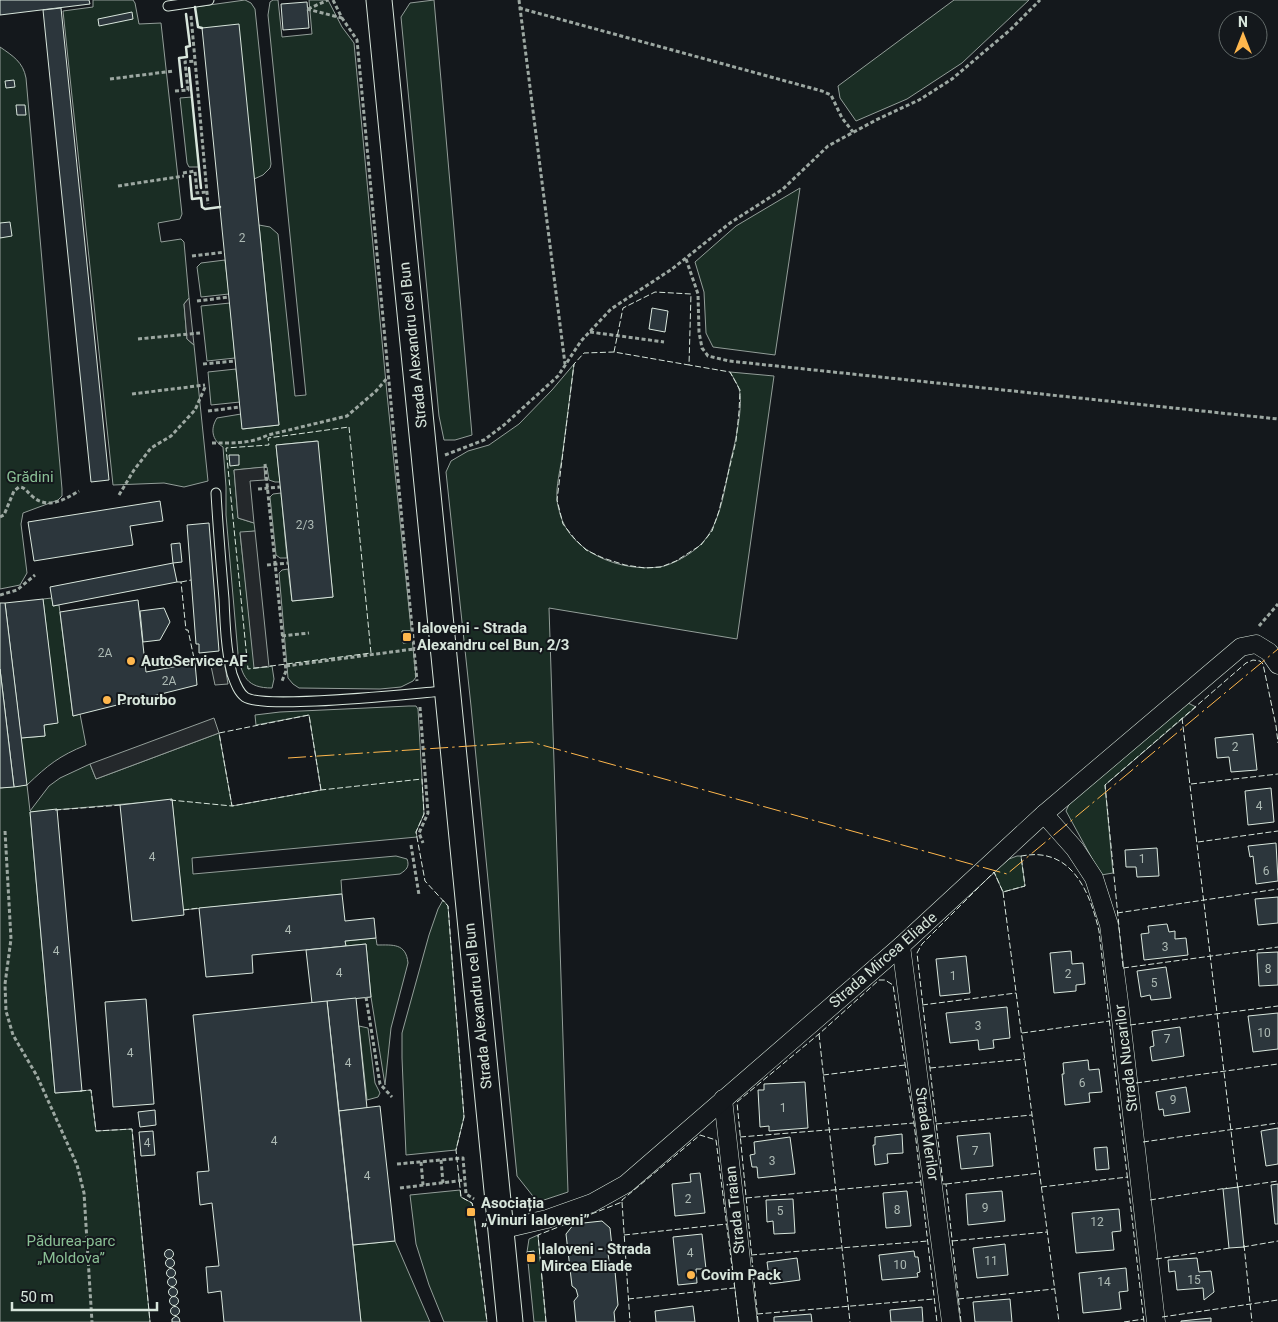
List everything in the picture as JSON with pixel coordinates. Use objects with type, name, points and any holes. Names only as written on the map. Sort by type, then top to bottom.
[{"type":"main road","name":"Strada Alexandru cel Bun","points":[[379,0],[510,1322]]},
{"type":"street","name":"Strada Mircea Eliade","points":[[500,1230],[547,1219],[592,1203],[626,1184],[901,946],[1044,814],[1241,647],[1256,644],[1269,652],[1278,665]]},
{"type":"street","name":"Strada Nucarilor","points":[[1044,814],[1074,849],[1094,878],[1108,926],[1119,1002],[1156,1322]]},
{"type":"street","name":"Strada Merilor","points":[[901,946],[951,1322]]},
{"type":"street","name":"Strada Traian","points":[[723,1099],[748,1322]]},
{"type":"lane","points":[[168,6],[209,0]]},
{"type":"lane","points":[[216,493],[226,636],[232,674],[237,687],[244,696],[253,701],[276,702],[448,691]]},
{"type":"path","points":[[328,0],[307,10],[342,18]]},
{"type":"path","points":[[333,0],[342,18],[357,40],[419,693],[428,813],[419,833],[423,843]]},
{"type":"path","points":[[518,0],[565,365]]},
{"type":"path","points":[[425,467],[452,452],[484,440],[504,425],[558,376],[589,332],[611,309],[672,269],[730,223],[782,189],[828,146],[919,100],[952,79],[1010,30],[1040,0]]},
{"type":"path","points":[[520,8],[822,91],[831,95],[842,118],[853,132]]},
{"type":"path","points":[[192,26],[208,204]]},
{"type":"path","points":[[175,91],[188,90],[185,62],[196,61]]},
{"type":"path","points":[[110,80],[174,71]]},
{"type":"path","points":[[118,186],[195,171],[197,193],[207,192]]},
{"type":"path","points":[[192,256],[225,252]]},
{"type":"path","points":[[686,259],[698,294],[699,332],[702,348],[708,356],[738,362],[1278,419]]},
{"type":"path","points":[[197,301],[229,297]]},
{"type":"path","points":[[589,332],[664,342]]},
{"type":"path","points":[[138,339],[200,333]]},
{"type":"path","points":[[203,364],[235,361]]},
{"type":"path","points":[[212,443],[246,443],[257,441],[268,435],[347,416],[376,391],[388,377]]},
{"type":"path","points":[[119,495],[134,470],[151,448],[171,436],[195,410],[206,385],[132,394]]},
{"type":"path","points":[[208,411],[240,407]]},
{"type":"path","points":[[265,464],[286,666],[282,681]]},
{"type":"path","points":[[0,517],[4,515],[14,491],[19,487],[24,487],[39,502],[61,502],[79,491]]},
{"type":"path","points":[[258,489],[280,487]]},
{"type":"path","points":[[267,565],[288,563]]},
{"type":"path","points":[[0,595],[17,590],[34,575]]},
{"type":"path","points":[[282,636],[309,633]]},
{"type":"path","points":[[286,666],[414,649]]},
{"type":"path","points":[[5,831],[11,939],[5,984],[6,1011],[13,1035],[37,1076],[77,1165],[84,1193],[92,1322]]},
{"type":"path","points":[[411,844],[419,896]]},
{"type":"path","points":[[366,997],[380,1084],[392,1097]]},
{"type":"path","points":[[397,1164],[463,1158],[466,1194],[474,1199]]},
{"type":"path","points":[[441,1160],[443,1183]]},
{"type":"path","points":[[421,1162],[423,1185]]},
{"type":"path","points":[[400,1188],[465,1180]]},
{"type":"green space","points":[[93,0],[133,0],[139,24],[161,23],[182,214],[180,219],[158,223],[161,242],[181,239],[184,242],[189,298],[184,304],[187,339],[194,345],[208,481],[184,487],[164,483],[113,485],[63,11],[93,7]]},
{"type":"green space","points":[[245,0],[251,3],[255,9],[271,164],[270,168],[263,175],[254,179],[202,28],[198,27],[195,7]]},
{"type":"green space","points":[[278,0],[282,37],[312,34],[309,0],[328,0],[342,27],[354,43],[416,677],[413,681],[401,687],[380,689],[299,688],[288,678],[279,573],[282,570],[288,569],[292,601],[333,597],[317,441],[276,445],[280,482],[269,480],[267,467],[234,470],[238,518],[254,523],[255,531],[240,533],[255,668],[272,666],[274,679],[272,688],[257,686],[247,680],[241,669],[238,654],[226,515],[223,447],[214,438],[213,426],[217,418],[241,414],[243,429],[279,425],[259,225],[270,227],[278,234],[295,396],[306,395],[268,15],[270,2]]},
{"type":"green space","points":[[434,0],[472,435],[455,440],[444,440],[439,416],[401,17],[410,3]]},
{"type":"green space","points":[[954,0],[1029,0],[962,63],[907,99],[856,121],[840,98],[838,86]]},
{"type":"green space","name":"Grădini","points":[[0,47],[20,64],[26,78],[62,496],[58,500],[23,513],[21,524],[27,573],[20,585],[0,589]]},
{"type":"green space","points":[[192,97],[199,167],[189,167],[187,163],[180,98]]},
{"type":"green space","points":[[800,188],[775,355],[713,347],[706,333],[704,292],[695,262],[736,226]]},
{"type":"green space","points":[[225,260],[229,294],[201,297],[197,267],[201,263]]},
{"type":"green space","points":[[230,303],[235,358],[207,361],[201,306]]},
{"type":"green space","points":[[574,364],[557,489],[560,514],[566,528],[586,549],[614,563],[644,568],[670,564],[693,551],[708,536],[718,516],[740,413],[739,389],[730,372],[774,376],[737,639],[549,608],[568,1192],[544,1200],[536,1200],[517,1176],[446,472],[451,461],[468,451],[489,445],[519,424]]},
{"type":"green space","points":[[236,369],[240,402],[211,405],[208,372]]},
{"type":"green space","points":[[281,493],[287,558],[280,558],[276,555],[270,497],[273,494]]},
{"type":"green space","name":"Pădurea-parc „Moldova”","points":[[52,598],[53,606],[59,605],[73,716],[80,714],[86,745],[54,762],[27,785],[30,811],[49,786],[60,778],[90,764],[96,779],[219,733],[232,806],[321,790],[309,715],[256,725],[255,715],[280,712],[409,706],[416,706],[418,709],[424,814],[416,832],[417,837],[192,858],[193,874],[396,856],[407,859],[407,868],[400,874],[341,880],[342,894],[183,910],[172,800],[30,812],[55,1093],[91,1090],[96,1131],[132,1129],[150,1322],[0,1322],[0,788],[26,785],[21,738],[45,736],[44,725],[57,723],[43,599]]},
{"type":"green space","points":[[1184,701],[1196,707],[1105,785],[1113,873],[1101,875],[1066,811],[1071,800]]},
{"type":"green space","points":[[1021,856],[1025,886],[1003,892],[994,872],[1009,859]]},
{"type":"green space","points":[[443,900],[448,906],[464,1117],[456,1150],[406,1155],[402,1033],[429,935]]},
{"type":"green space","points":[[376,938],[377,945],[393,945],[402,949],[407,956],[408,963],[391,1028],[385,1085],[371,997],[366,944],[346,946],[345,941]]},
{"type":"green space","points":[[359,1026],[368,1028],[375,1083],[380,1093],[378,1097],[367,1100]]},
{"type":"green space","points":[[460,1190],[461,1197],[472,1203],[473,1207],[468,1208],[468,1215],[474,1215],[487,1322],[444,1322],[429,1285],[416,1244],[410,1195]]},
{"type":"green space","points":[[538,1235],[546,1322],[534,1322],[527,1252],[529,1239]]},
{"type":"green space","points":[[395,1241],[430,1322],[361,1322],[353,1245]]},
{"type":"shaded area","points":[[189,298],[194,345],[187,339],[184,304]]},
{"type":"shaded area","points":[[264,467],[265,480],[250,481],[254,523],[238,518],[234,470]]},
{"type":"shaded area","points":[[255,531],[269,667],[254,668],[240,532]]},
{"type":"shaded area","points":[[224,660],[228,684],[215,685],[210,661]]},
{"type":"shaded area","points":[[214,718],[219,733],[96,779],[90,764]]},
{"type":"building","points":[[0,0],[89,0],[90,4],[0,15]]},
{"type":"building","points":[[307,2],[309,28],[283,30],[281,4]]},
{"type":"building","points":[[61,8],[109,480],[91,482],[43,10]]},
{"type":"building","points":[[132,12],[133,19],[99,26],[98,19]]},
{"type":"building","points":[[239,24],[279,425],[242,429],[202,28]]},
{"type":"building","points":[[14,80],[15,87],[6,88],[5,81]]},
{"type":"building","points":[[16,105],[25,105],[26,115],[17,115]]},
{"type":"building","points":[[10,222],[12,236],[0,238],[0,223]]},
{"type":"building","points":[[652,308],[668,311],[665,332],[649,329]]},
{"type":"building","points":[[318,441],[333,597],[292,601],[276,445]]},
{"type":"building","points":[[229,455],[239,455],[239,465],[230,466]]},
{"type":"building","points":[[160,501],[163,521],[130,526],[133,545],[34,561],[28,522]]},
{"type":"building","points":[[209,523],[219,651],[199,653],[199,644],[196,644],[187,525]]},
{"type":"building","points":[[180,543],[182,562],[173,563],[171,544]]},
{"type":"building","points":[[173,563],[177,582],[53,606],[50,587]]},
{"type":"building","points":[[43,599],[58,723],[44,725],[45,736],[21,738],[5,603]]},
{"type":"building","points":[[138,600],[146,672],[195,663],[197,685],[73,716],[60,612]]},
{"type":"building","points":[[0,603],[5,603],[27,785],[14,787],[0,669]]},
{"type":"building","points":[[164,608],[170,622],[160,640],[143,642],[140,611]]},
{"type":"building","points":[[402,631],[410,631],[411,642],[403,643]]},
{"type":"building","points":[[0,669],[14,787],[0,788]]},
{"type":"building","points":[[1253,734],[1257,770],[1231,772],[1229,757],[1217,758],[1215,738]]},
{"type":"building","points":[[1271,788],[1274,822],[1248,825],[1245,791]]},
{"type":"building","points":[[172,799],[184,915],[132,921],[120,805]]},
{"type":"building","points":[[57,809],[82,1091],[55,1093],[30,812]]},
{"type":"building","points":[[1276,843],[1278,881],[1256,884],[1253,856],[1250,857],[1248,846]]},
{"type":"building","points":[[1157,848],[1159,876],[1137,877],[1136,867],[1126,867],[1125,850]]},
{"type":"building","points":[[342,894],[345,921],[374,918],[376,938],[345,941],[346,946],[252,955],[253,973],[206,977],[199,908]]},
{"type":"building","points":[[1278,897],[1278,923],[1258,925],[1255,899]]},
{"type":"building","points":[[1167,924],[1169,932],[1175,931],[1175,939],[1186,938],[1188,955],[1144,960],[1141,934],[1149,933],[1148,926]]},
{"type":"building","points":[[366,944],[371,997],[312,1003],[306,950]]},
{"type":"building","points":[[1071,951],[1072,964],[1083,963],[1085,984],[1076,985],[1076,991],[1054,993],[1050,953]]},
{"type":"building","points":[[1278,952],[1278,985],[1259,986],[1257,953]]},
{"type":"building","points":[[966,956],[970,993],[940,996],[936,959]]},
{"type":"building","points":[[1166,967],[1171,998],[1151,1000],[1150,995],[1141,997],[1137,971]]},
{"type":"building","points":[[356,998],[367,1108],[339,1111],[327,1001]]},
{"type":"building","points":[[146,999],[154,1104],[113,1107],[105,1002]]},
{"type":"building","points":[[327,1001],[361,1322],[224,1322],[221,1291],[208,1293],[206,1267],[219,1266],[212,1203],[200,1205],[197,1172],[209,1171],[193,1015]]},
{"type":"building","points":[[1007,1007],[1010,1038],[993,1040],[994,1048],[979,1050],[978,1040],[950,1043],[946,1013]]},
{"type":"building","points":[[1278,1013],[1278,1049],[1253,1052],[1248,1016]]},
{"type":"building","points":[[1180,1027],[1184,1056],[1152,1061],[1150,1047],[1154,1046],[1152,1031]]},
{"type":"building","points":[[1088,1060],[1089,1070],[1099,1069],[1102,1092],[1089,1093],[1090,1102],[1065,1105],[1062,1074],[1064,1074],[1063,1063]]},
{"type":"building","points":[[805,1082],[808,1128],[769,1131],[769,1126],[760,1127],[758,1090],[764,1090],[764,1084]]},
{"type":"building","points":[[1186,1087],[1190,1112],[1164,1116],[1163,1109],[1159,1110],[1156,1092]]},
{"type":"building","points":[[380,1106],[395,1241],[353,1245],[339,1111]]},
{"type":"building","points":[[155,1110],[156,1125],[140,1127],[138,1112]]},
{"type":"building","points":[[1278,1128],[1278,1164],[1266,1166],[1261,1131]]},
{"type":"building","points":[[153,1131],[155,1155],[141,1156],[139,1132]]},
{"type":"building","points":[[990,1133],[993,1166],[961,1169],[957,1136]]},
{"type":"building","points":[[902,1134],[903,1153],[887,1154],[888,1163],[875,1165],[873,1145],[875,1145],[875,1137]]},
{"type":"building","points":[[790,1137],[795,1174],[758,1178],[757,1167],[752,1167],[750,1155],[755,1154],[754,1142]]},
{"type":"building","points":[[1107,1147],[1109,1169],[1096,1170],[1094,1148]]},
{"type":"building","points":[[700,1173],[705,1213],[675,1216],[672,1184],[691,1182],[690,1174]]},
{"type":"building","points":[[1278,1184],[1278,1224],[1275,1224],[1271,1185]]},
{"type":"building","points":[[1238,1187],[1244,1247],[1229,1248],[1223,1189]]},
{"type":"building","points":[[907,1191],[911,1226],[886,1228],[883,1193]]},
{"type":"building","points":[[1002,1191],[1005,1221],[968,1225],[966,1194]]},
{"type":"building","points":[[793,1199],[795,1233],[774,1234],[773,1221],[767,1222],[766,1200]]},
{"type":"building","points":[[473,1207],[474,1215],[468,1216],[468,1208]]},
{"type":"building","points":[[1119,1209],[1121,1231],[1112,1232],[1114,1250],[1076,1253],[1072,1213]]},
{"type":"building","points":[[602,1221],[610,1228],[612,1247],[608,1253],[610,1269],[615,1271],[618,1305],[614,1312],[615,1322],[576,1322],[574,1301],[578,1296],[576,1289],[572,1286],[566,1234],[574,1224]]},
{"type":"building","points":[[702,1234],[706,1269],[696,1269],[697,1283],[678,1285],[673,1237]]},
{"type":"building","points":[[1005,1244],[1008,1275],[977,1278],[973,1248]]},
{"type":"building","points":[[169,1250],[173,1254],[169,1258],[165,1254]]},
{"type":"building","points":[[534,1251],[535,1262],[528,1263],[527,1252]]},
{"type":"building","points":[[914,1251],[915,1257],[918,1257],[920,1272],[917,1273],[918,1277],[882,1280],[879,1255]]},
{"type":"building","points":[[797,1258],[800,1280],[770,1284],[767,1262]]},
{"type":"building","points":[[1197,1258],[1199,1272],[1211,1271],[1214,1292],[1204,1300],[1203,1288],[1177,1290],[1175,1271],[1169,1272],[1168,1260]]},
{"type":"building","points":[[170,1259],[174,1263],[170,1267],[166,1263]]},
{"type":"building","points":[[1126,1268],[1128,1291],[1119,1292],[1121,1309],[1083,1313],[1079,1273]]},
{"type":"building","points":[[171,1269],[175,1273],[171,1277],[167,1273]]},
{"type":"building","points":[[172,1278],[176,1282],[172,1286],[168,1282]]},
{"type":"building","points":[[173,1288],[177,1292],[173,1296],[169,1292]]},
{"type":"building","points":[[174,1297],[178,1301],[174,1305],[170,1301]]},
{"type":"building","points":[[1010,1299],[1012,1322],[975,1322],[973,1302]]},
{"type":"building","points":[[693,1306],[695,1322],[656,1322],[655,1311]]},
{"type":"building","points":[[175,1307],[179,1311],[175,1315],[171,1311]]},
{"type":"building","points":[[922,1307],[923,1322],[891,1322],[890,1310]]},
{"type":"building","points":[[811,1314],[812,1322],[774,1322],[774,1317]]},
{"type":"building","points":[[176,1316],[180,1322],[172,1322],[172,1319]]},
{"type":"building","points":[[1211,1318],[1211,1322],[1181,1322],[1181,1321]]},
{"type":"fence","points":[[614,352],[623,308],[655,292],[691,294],[689,365],[614,352],[584,353],[574,364],[557,500],[563,524],[586,550],[625,565],[645,568],[661,567],[676,561],[701,545],[712,531],[719,511],[736,441],[740,390],[730,372],[689,365]]},
{"type":"fence","points":[[349,427],[371,653],[248,669],[226,448],[269,445],[268,438],[349,427]]},
{"type":"fence","points":[[181,582],[191,580]]},
{"type":"fence","points":[[177,582],[181,582],[186,630],[188,630],[195,663]]},
{"type":"fence","points":[[1123,967],[1105,785],[1246,663],[1253,660],[1260,661],[1263,664],[1278,743]]},
{"type":"fence","points":[[321,790],[309,715],[219,733],[232,806],[321,790],[422,779],[424,814],[416,832],[425,881],[448,906],[464,1117],[456,1150],[461,1197],[472,1203],[473,1207],[470,1207]]},
{"type":"fence","points":[[1182,718],[1238,1190]]},
{"type":"fence","points":[[1191,784],[1278,774]]},
{"type":"fence","points":[[170,800],[232,806]]},
{"type":"fence","points":[[55,810],[122,805]]},
{"type":"fence","points":[[1198,842],[1278,831]]},
{"type":"fence","points":[[961,1322],[946,1184],[943,1184],[917,953],[922,944],[994,872],[1003,892],[1025,886],[1021,856],[1036,855],[1054,858],[1065,864],[1074,873],[1087,895],[1099,931],[1144,1322]]},
{"type":"fence","points":[[1117,913],[1278,889]]},
{"type":"fence","points":[[1003,892],[1059,1322]]},
{"type":"fence","points":[[183,910],[199,908]]},
{"type":"fence","points":[[1123,968],[1278,947]]},
{"type":"fence","points":[[758,1322],[737,1102],[819,1034],[879,980],[885,980],[893,985],[914,1123],[937,1322]]},
{"type":"fence","points":[[922,1005],[1016,993]]},
{"type":"fence","points":[[1130,1025],[1278,1006]]},
{"type":"fence","points":[[1022,1033],[1110,1021]]},
{"type":"fence","points":[[819,1034],[850,1322]]},
{"type":"fence","points":[[930,1068],[1025,1059]]},
{"type":"fence","points":[[1136,1083],[1278,1064]]},
{"type":"fence","points":[[823,1075],[905,1065]]},
{"type":"fence","points":[[80,1091],[91,1090],[96,1131],[132,1129],[150,1322]]},
{"type":"fence","points":[[936,1124],[1032,1115]]},
{"type":"fence","points":[[740,1137],[914,1123]]},
{"type":"fence","points":[[1143,1142],[1278,1123]]},
{"type":"fence","points":[[546,1322],[538,1235],[622,1202],[622,1200],[700,1135],[716,1140],[739,1322]]},
{"type":"fence","points":[[946,1184],[1040,1173]]},
{"type":"fence","points":[[1041,1187],[1128,1177]]},
{"type":"fence","points":[[1237,1187],[1278,1181]]},
{"type":"fence","points":[[746,1198],[921,1182]]},
{"type":"fence","points":[[1150,1200],[1227,1188]]},
{"type":"fence","points":[[622,1202],[630,1322]]},
{"type":"fence","points":[[471,1215],[474,1215],[487,1322]]},
{"type":"fence","points":[[624,1235],[727,1224]]},
{"type":"fence","points":[[952,1241],[1047,1232]]},
{"type":"fence","points":[[751,1255],[928,1241]]},
{"type":"fence","points":[[1243,1247],[1278,1241]]},
{"type":"fence","points":[[1244,1245],[1252,1322]]},
{"type":"fence","points":[[1156,1259],[1230,1248]]},
{"type":"fence","points":[[628,1299],[734,1288]]},
{"type":"fence","points":[[958,1299],[1054,1289]]},
{"type":"fence","points":[[757,1314],[934,1299]]},
{"type":"fence","points":[[1162,1317],[1278,1300]]},
{"type":"fence","points":[[1124,1322],[1144,1319]]},
{"type":"wall","points":[[195,7],[198,27],[202,28]]},
{"type":"wall","points":[[182,87],[179,58],[187,57],[186,47],[190,46],[186,14]]},
{"type":"wall","points":[[189,68],[201,188]]},
{"type":"wall","points":[[190,176],[192,199],[201,198],[202,207],[205,209],[220,207]]},
{"type":"power","points":[[288,758],[531,742],[1007,874],[1278,649]]},
{"type":"place","name":"Ialoveni - Strada Alexandru cel Bun, 2/3","points":[[407,637]]},
{"type":"place","name":"AutoService-AF","points":[[131,661]]},
{"type":"place","name":"Proturbo","points":[[107,700]]},
{"type":"place","name":"Asociația „Vinuri Ialoveni”","points":[[471,1212]]},
{"type":"place","name":"Ialoveni - Strada Mircea Eliade","points":[[531,1258]]},
{"type":"place","name":"Covim Pack","points":[[691,1275]]}]
